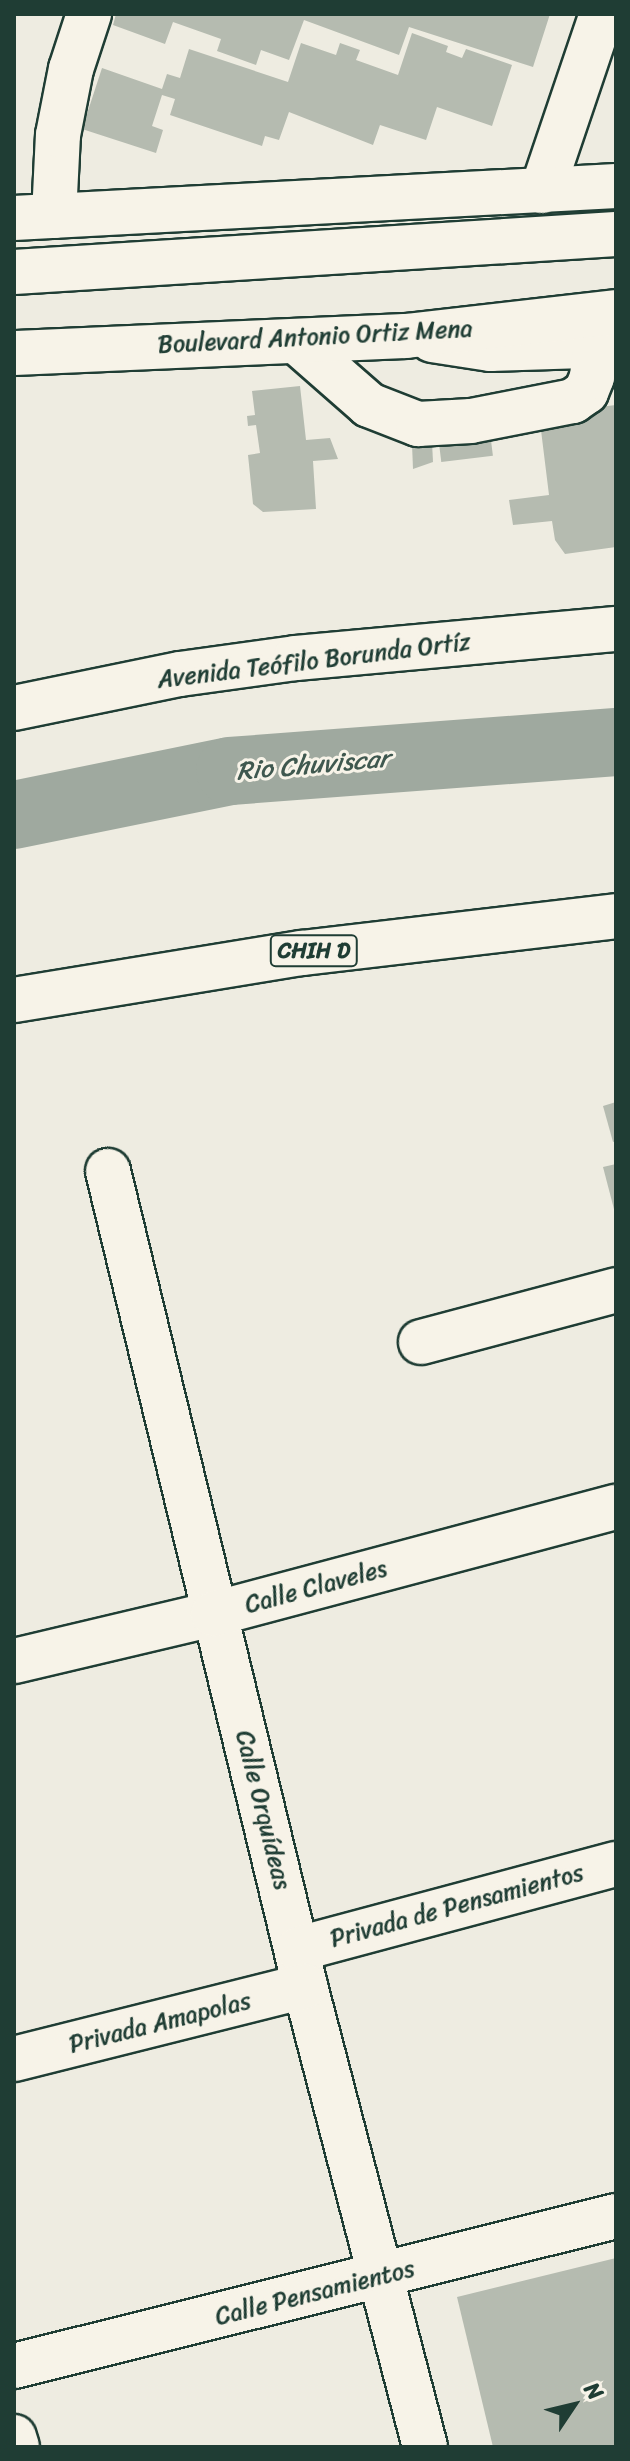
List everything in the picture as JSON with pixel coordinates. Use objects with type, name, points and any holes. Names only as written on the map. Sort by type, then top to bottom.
[{"type":"street","points":[[89,14],[71,69],[58,135],[34,217],[616,186]]},
{"type":"street","points":[[542,191],[602,14]]},
{"type":"street","points":[[14,272],[616,234]]},
{"type":"street","points":[[296,341],[369,405],[418,424],[471,421],[573,401],[586,392],[609,334]]},
{"type":"street","name":"Boulevard Antonio Ortiz Mena","points":[[14,353],[406,336],[609,334]]},
{"type":"street","name":"Avenida Teófilo Borunda Ortíz","points":[[14,708],[180,674],[282,660],[616,629]]},
{"type":"street","name":"CHIH D","points":[[14,1000],[287,955],[616,916]]},
{"type":"street","name":"Calle Orquídeas","points":[[108,1171],[213,1614],[425,2447]]},
{"type":"street","points":[[421,1342],[616,1290]]},
{"type":"street","name":"Calle Claveles","points":[[14,1661],[213,1614],[616,1507]]},
{"type":"street","name":"Privada de Pensamientos","points":[[302,1968],[616,1864]]},
{"type":"street","name":"Privada Amapolas","points":[[14,2059],[302,1968]]},
{"type":"street","name":"Calle Pensamientos","points":[[14,2366],[382,2277],[616,2216]]},
{"type":"street","points":[[14,2437],[17,2447]]},
{"type":"building","points":[[116,14],[550,14],[533,67],[409,27],[399,55],[304,20],[289,60],[261,50],[256,65],[217,51],[221,39],[173,22],[165,44],[113,25]]},
{"type":"building","points":[[412,33],[448,46],[446,52],[462,58],[466,49],[512,65],[492,126],[437,107],[426,140],[380,125],[373,145],[289,112],[279,140],[265,136],[262,146],[170,115],[175,99],[162,95],[152,126],[163,130],[156,153],[82,129],[102,68],[162,89],[167,74],[180,78],[189,49],[288,82],[301,43],[336,55],[340,43],[360,50],[356,60],[398,75]]},
{"type":"building","points":[[300,386],[306,440],[330,438],[338,459],[313,461],[316,509],[263,512],[253,504],[248,455],[260,453],[256,425],[248,426],[247,416],[255,415],[252,391]]},
{"type":"building","points":[[616,405],[616,547],[565,554],[555,540],[552,521],[513,525],[509,500],[549,495],[539,414]]},
{"type":"building","points":[[489,424],[493,456],[441,462],[437,430]]},
{"type":"building","points":[[432,442],[433,462],[413,469],[412,444]]},
{"type":"building","points":[[616,1102],[616,1141],[613,1142],[603,1106]]},
{"type":"building","points":[[616,1164],[616,1213],[615,1213],[603,1167]]},
{"type":"building","points":[[616,2258],[616,2447],[493,2447],[457,2297]]},
{"type":"waterway","name":"Rio Chuviscar","points":[[14,815],[230,771],[616,742]]}]
